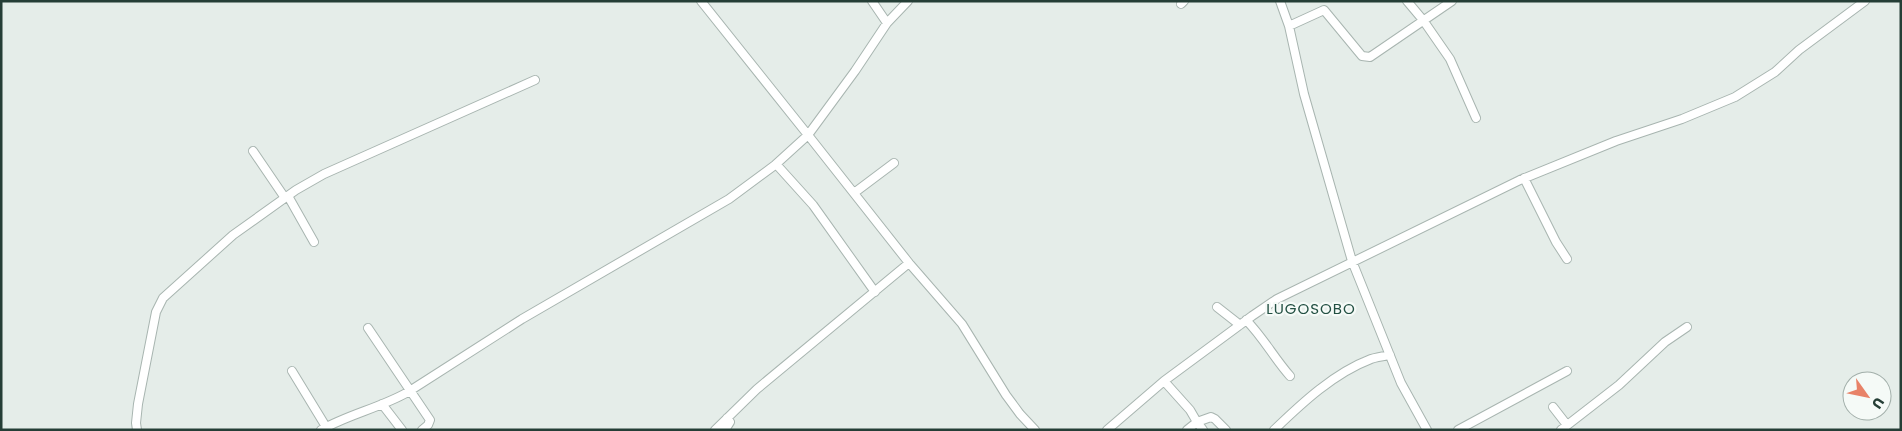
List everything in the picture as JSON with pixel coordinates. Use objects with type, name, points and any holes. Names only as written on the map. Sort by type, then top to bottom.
[{"type":"street","points":[[702,1],[910,263],[962,324],[1006,395],[1035,430]]},
{"type":"street","points":[[872,1],[887,23]]},
{"type":"street","points":[[292,371],[325,429],[354,414],[410,391],[522,319],[729,199],[776,164],[808,135],[855,71],[887,23],[908,1]]},
{"type":"street","points":[[1280,1],[1289,26],[1304,94],[1352,261],[1401,383],[1427,430]]},
{"type":"street","points":[[1408,1],[1450,59],[1476,118]]},
{"type":"street","points":[[1289,26],[1324,10],[1362,56],[1370,57],[1452,1]]},
{"type":"street","points":[[1113,428],[1164,381],[1277,299],[1524,178],[1616,141],[1682,119],[1735,97],[1775,72],[1799,50],[1865,1]]},
{"type":"street","points":[[137,430],[138,404],[156,312],[163,298],[233,235],[296,190],[324,174],[535,80]]},
{"type":"street","points":[[254,151],[287,197],[314,242]]},
{"type":"street","points":[[854,193],[894,163]]},
{"type":"street","points":[[776,164],[813,205],[875,292]]},
{"type":"street","points":[[1524,178],[1556,242],[1567,259]]},
{"type":"street","points":[[714,430],[757,389],[910,263]]},
{"type":"street","points":[[1217,307],[1260,335],[1274,358],[1290,376]]},
{"type":"street","points":[[1553,407],[1564,428],[1619,385],[1665,342],[1686,327]]},
{"type":"street","points":[[368,328],[430,420],[428,425],[422,430]]},
{"type":"street","points":[[1274,430],[1303,403],[1338,377],[1369,360],[1390,355]]},
{"type":"street","points":[[1458,430],[1567,370]]},
{"type":"street","points":[[1164,381],[1190,410],[1203,430]]},
{"type":"street","points":[[382,404],[402,430]]},
{"type":"street","points":[[1187,430],[1197,422],[1208,417],[1213,417],[1226,430]]},
{"type":"street","points":[[725,430],[730,422],[727,418]]},
{"type":"district","name":"LUGOSOBO","points":[[1311,309]]}]
